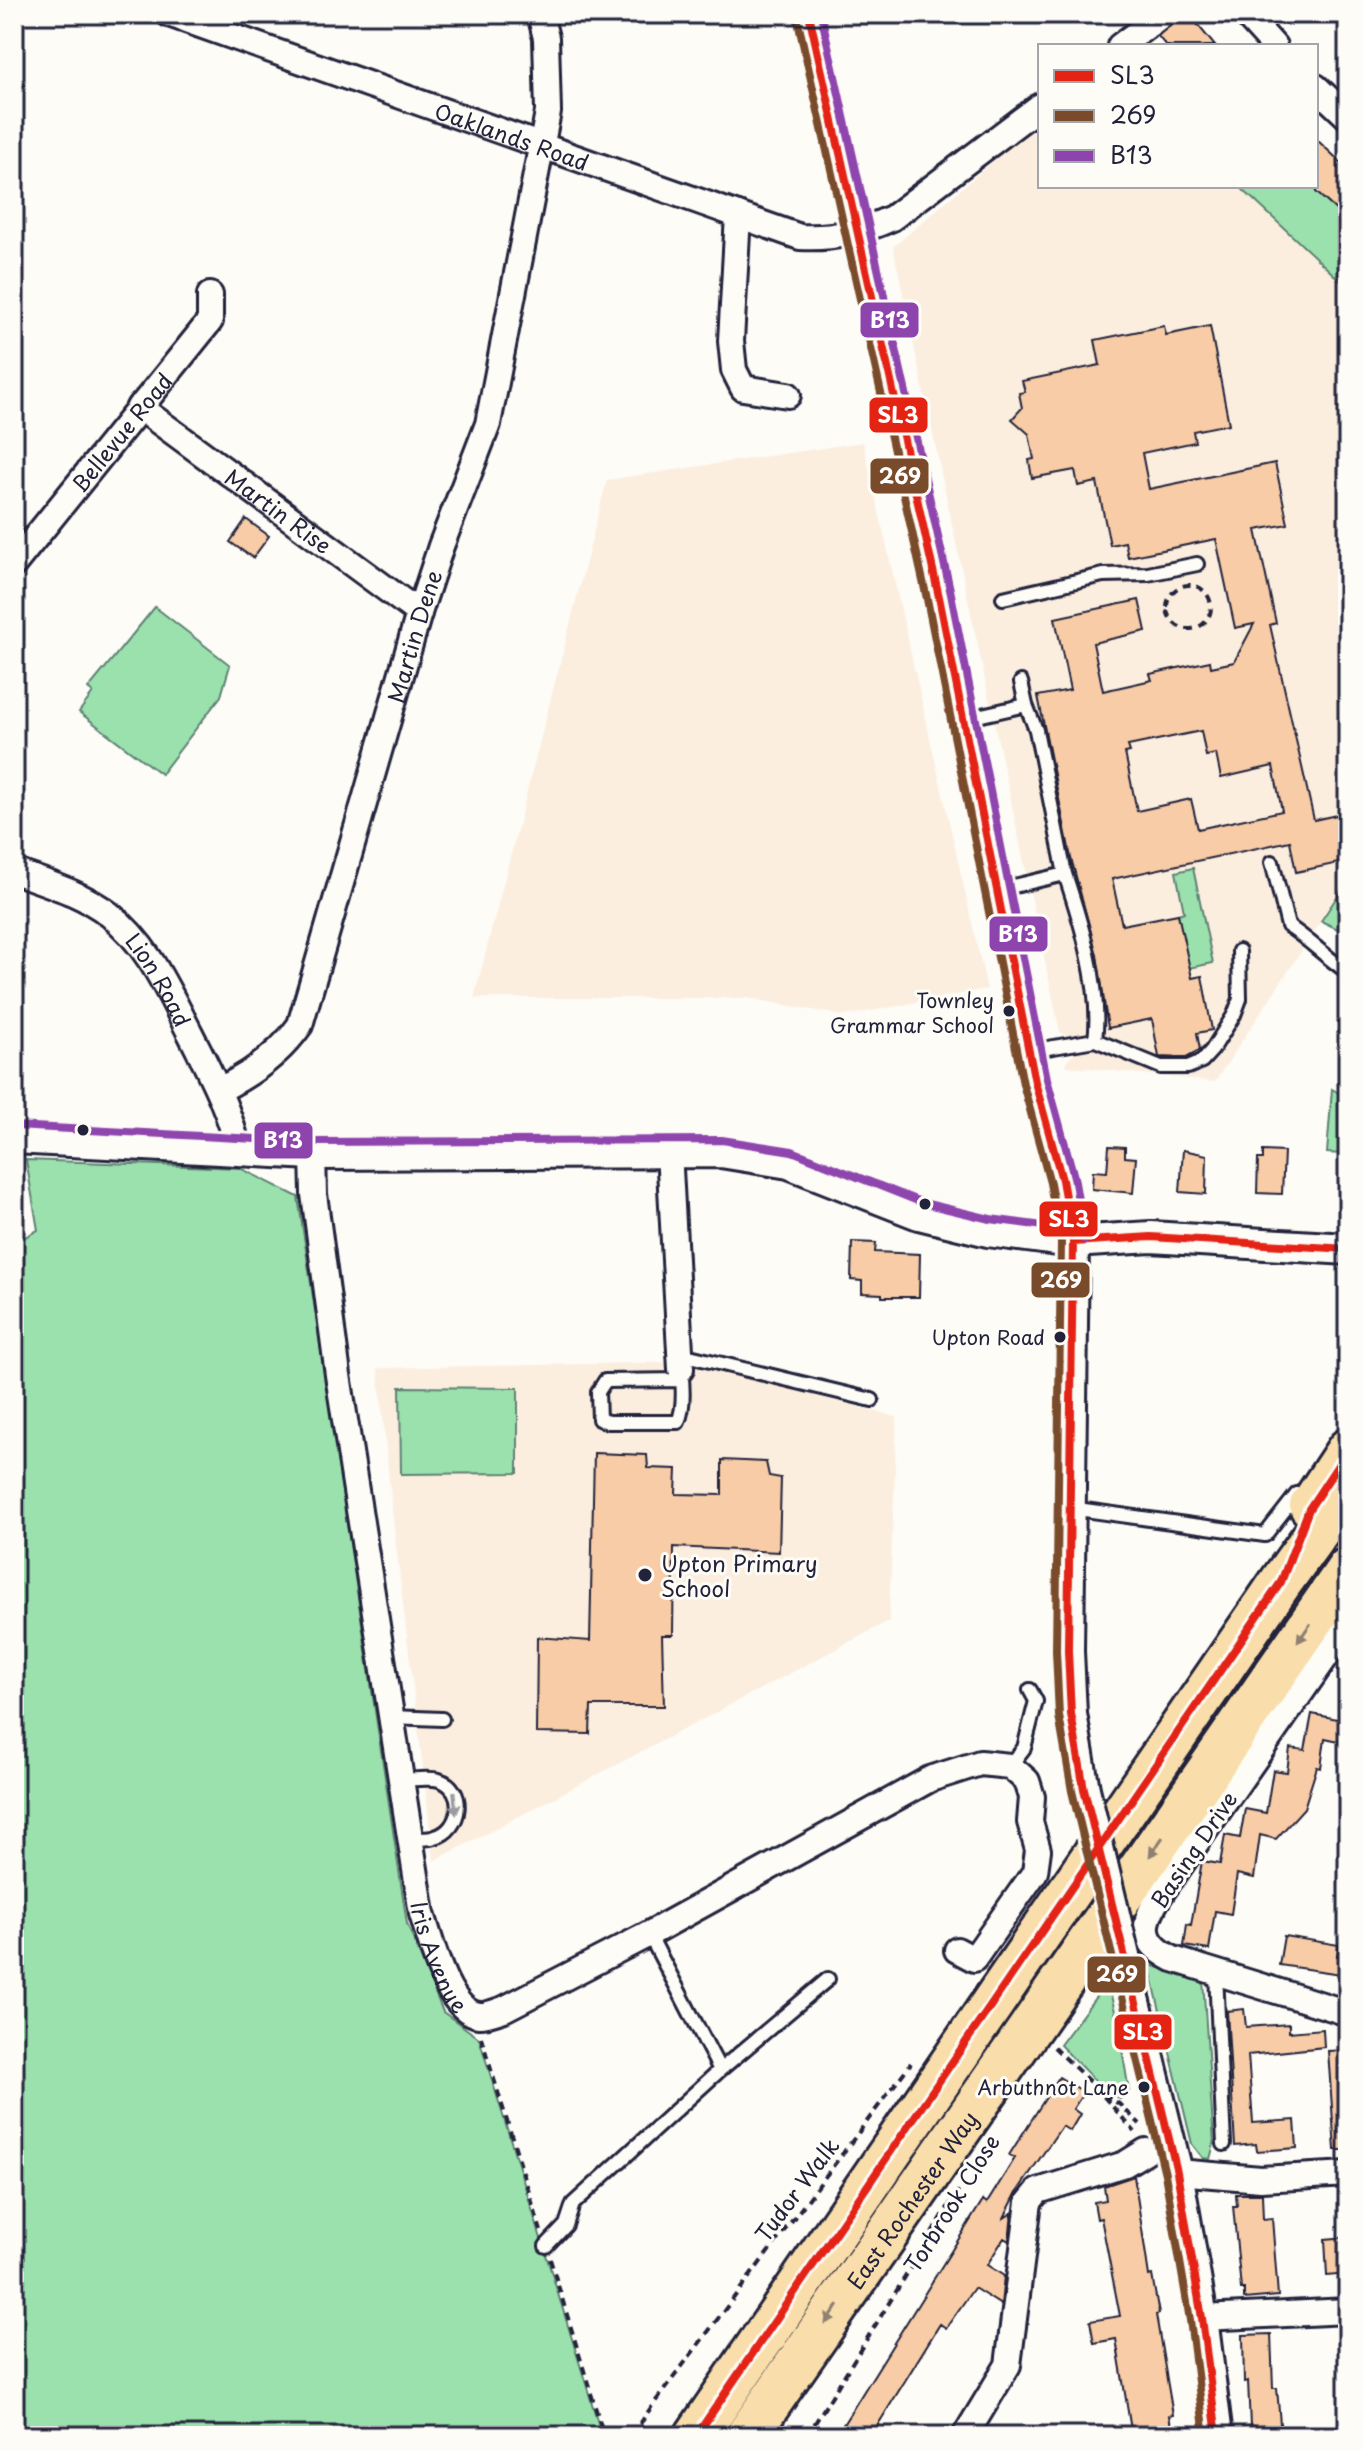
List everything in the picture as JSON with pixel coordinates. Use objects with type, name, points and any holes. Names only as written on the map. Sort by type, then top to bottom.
[{"type":"highway","points":[[1281,1582],[1309,1509],[1348,1450]]},
{"type":"highway","name":"East Rochester Way","points":[[696,2436],[1281,1582],[1348,1489]]},
{"type":"highway","name":"East Rochester Way","points":[[747,2436],[1348,1569]]},
{"type":"street","name":"Oaklands Road","points":[[169,14],[800,237],[824,238],[857,232],[892,218],[1038,108]]},
{"type":"street","name":"Martin Dene","points":[[219,1090],[247,1077],[290,1040],[300,1025],[419,613],[488,424],[548,112],[546,38],[540,14]]},
{"type":"street","points":[[809,14],[939,597],[1035,1082],[1062,1180],[1073,1242],[1068,1651],[1071,1714],[1084,1789],[1177,2172],[1202,2318],[1217,2436]]},
{"type":"street","points":[[1123,44],[1163,14]]},
{"type":"street","points":[[1245,14],[1272,44]]},
{"type":"street","points":[[1318,89],[1348,117]]},
{"type":"street","points":[[738,215],[731,341],[734,370],[743,388],[788,395]]},
{"type":"street","name":"Bellevue Road","points":[[14,564],[210,321],[210,295]]},
{"type":"street","name":"Martin Rise","points":[[139,407],[419,613]]},
{"type":"street","name":"Lion Road","points":[[14,871],[81,897],[127,929],[158,971],[219,1090],[232,1121],[238,1149]]},
{"type":"street","points":[[14,1138],[313,1154],[721,1152],[789,1163],[919,1214],[988,1231],[1073,1242],[1151,1237],[1348,1249]]},
{"type":"street","points":[[669,1151],[681,1368]]},
{"type":"street","name":"Iris Avenue","points":[[313,1154],[314,1194],[338,1375],[422,1914],[439,1965],[459,2005],[480,2015],[504,2009],[649,1934],[930,1779],[980,1763],[1010,1766]]},
{"type":"street","name":"Basing Drive","points":[[1348,1625],[1149,1911],[1145,1925],[1148,1938],[1159,1952],[1216,1974],[1348,2013]]},
{"type":"street","points":[[957,1950],[974,1959],[1035,1872],[1038,1850],[1030,1822],[1032,1797],[1027,1781],[1010,1766]]},
{"type":"street","points":[[965,2436],[1008,2365],[1029,2202],[1038,2191],[1125,2164],[1146,2151]]},
{"type":"street","points":[[1177,2172],[1261,2179],[1348,2174]]},
{"type":"street","points":[[1202,2318],[1348,2311]]},
{"type":"lane","points":[[1003,598],[1103,575],[1148,574],[1197,564]]},
{"type":"lane","points":[[1021,682],[1036,730],[1065,874],[1076,907],[1098,1012],[1095,1040]]},
{"type":"lane","points":[[964,719],[1026,705]]},
{"type":"lane","points":[[1272,862],[1288,926],[1313,942],[1327,959],[1348,972]]},
{"type":"lane","points":[[997,890],[1065,874]]},
{"type":"lane","points":[[1030,1051],[1095,1040],[1161,1067],[1188,1067],[1202,1061],[1227,1027],[1240,999],[1239,951]]},
{"type":"lane","points":[[681,1368],[681,1414],[678,1422],[608,1422],[599,1419],[598,1392],[605,1381],[681,1368],[872,1400]]},
{"type":"lane","points":[[1070,1508],[1265,1535],[1297,1494]]},
{"type":"lane","points":[[1010,1766],[1024,1748],[1036,1701],[1030,1690]]},
{"type":"lane","points":[[390,1717],[442,1719]]},
{"type":"lane","points":[[401,1780],[441,1781],[452,1787],[458,1802],[453,1824],[444,1833],[410,1839]]},
{"type":"lane","points":[[649,1934],[720,2070]]},
{"type":"lane","points":[[1216,1974],[1224,2144]]},
{"type":"lane","points":[[546,2246],[566,2225],[573,2204],[720,2070],[828,1979]]},
{"type":"path","points":[[1190,585],[1202,588],[1209,597],[1212,608],[1208,620],[1200,628],[1188,630],[1177,627],[1169,618],[1167,606],[1170,595],[1179,587],[1190,585]]},
{"type":"path","points":[[1046,2059],[1054,2047],[1107,2100],[1143,2142],[1146,2151]]},
{"type":"path","name":"Tudor Walk","points":[[632,2436],[661,2393],[919,2053]]},
{"type":"path","name":"Torbrook Close","points":[[807,2436],[970,2172]]},
{"type":"shaded area","name":"Townley Grammar School","points":[[1038,123],[1038,188],[1241,188],[1348,288],[1348,880],[1215,1082],[1067,1066],[1066,1062],[1074,1053],[1071,1039],[1060,1032],[893,247]]},
{"type":"shaded area","name":"Townley Grammar School","points":[[863,442],[987,989],[844,1016],[748,998],[474,998],[607,480]]},
{"type":"shaded area","name":"Upton Primary School","points":[[688,1362],[897,1417],[889,1621],[434,1861],[378,1368]]},
{"type":"green space","points":[[1241,188],[1317,188],[1322,197],[1348,221],[1348,288]]},
{"type":"green space","points":[[155,607],[230,665],[221,696],[161,774],[79,712],[93,693],[88,689]]},
{"type":"green space","points":[[1193,868],[1213,963],[1189,968],[1178,914],[1184,912],[1176,872]]},
{"type":"green space","points":[[1348,880],[1348,934],[1321,921]]},
{"type":"green space","points":[[1332,1089],[1348,1098],[1348,1122],[1343,1122],[1341,1154],[1327,1153]]},
{"type":"green space","points":[[26,1160],[240,1168],[298,1197],[407,1924],[443,2012],[479,2038],[602,2436],[14,2436],[14,1243],[38,1230]]},
{"type":"green space","points":[[400,1387],[518,1388],[518,1473],[401,1474]]},
{"type":"green space","points":[[1149,1965],[1203,1979],[1214,2144],[1210,2159],[1203,2158],[1192,2144]]},
{"type":"green space","points":[[1109,1988],[1129,2091],[1120,2099],[1103,2089],[1060,2045],[1101,1990]]},
{"type":"building","points":[[1182,14],[1189,14],[1213,44],[1164,44],[1158,36]]},
{"type":"building","points":[[1318,141],[1348,169],[1348,221],[1316,192]]},
{"type":"building","points":[[1164,326],[1166,335],[1210,326],[1229,424],[1193,431],[1195,442],[1142,453],[1149,489],[1275,463],[1288,524],[1256,530],[1276,623],[1270,625],[1314,820],[1341,814],[1348,847],[1348,861],[1296,872],[1290,841],[1112,879],[1122,925],[1178,914],[1192,978],[1202,976],[1212,1030],[1197,1033],[1200,1050],[1186,1058],[1159,1057],[1152,1019],[1108,1028],[1097,955],[1071,858],[1038,696],[1070,690],[1055,618],[1139,600],[1146,631],[1093,643],[1103,691],[1152,680],[1150,674],[1210,661],[1211,667],[1234,662],[1254,624],[1235,628],[1216,539],[1128,557],[1125,542],[1110,545],[1097,482],[1078,486],[1075,470],[1032,478],[1029,460],[1034,459],[1029,434],[1012,419],[1022,408],[1019,393],[1025,392],[1022,381],[1100,365],[1095,340]],"holes":[[[1201,731],[1206,756],[1216,754],[1221,778],[1273,766],[1282,811],[1198,829],[1191,799],[1137,811],[1125,753],[1130,752],[1128,746]]]},
{"type":"building","points":[[246,519],[269,536],[253,558],[230,542]]},
{"type":"building","points":[[1109,1146],[1125,1147],[1125,1157],[1136,1158],[1133,1193],[1092,1189],[1093,1171],[1107,1172]]},
{"type":"building","points":[[1183,1150],[1207,1155],[1206,1194],[1180,1192]]},
{"type":"building","points":[[1263,1151],[1284,1152],[1282,1194],[1257,1193],[1258,1159],[1263,1159]]},
{"type":"building","points":[[852,1242],[876,1243],[875,1252],[920,1254],[919,1297],[882,1297],[882,1294],[862,1293],[862,1281],[851,1280]]},
{"type":"building","points":[[594,1453],[647,1455],[648,1468],[677,1469],[676,1494],[722,1495],[722,1460],[766,1462],[769,1476],[781,1478],[779,1552],[674,1547],[673,1635],[662,1635],[664,1706],[591,1706],[590,1734],[536,1733],[537,1637],[590,1641]]},
{"type":"building","points":[[1312,1714],[1348,1721],[1348,1743],[1325,1738],[1321,1768],[1317,1767],[1304,1808],[1276,1839],[1260,1835],[1254,1878],[1237,1874],[1231,1914],[1215,1911],[1209,1950],[1184,1946],[1187,1924],[1191,1925],[1202,1861],[1220,1864],[1225,1835],[1240,1838],[1245,1809],[1266,1813],[1273,1770],[1287,1772],[1290,1748],[1305,1750]]},
{"type":"building","points":[[1284,1936],[1339,1945],[1337,1956],[1348,1958],[1348,1975],[1279,1965]]},
{"type":"building","points":[[1244,2009],[1246,2027],[1289,2024],[1289,2032],[1323,2029],[1324,2047],[1248,2055],[1253,2123],[1295,2120],[1297,2148],[1257,2151],[1256,2144],[1235,2146],[1227,2011]]},
{"type":"building","points":[[1348,2050],[1348,2150],[1335,2150],[1328,2051]]},
{"type":"building","points":[[1059,2077],[1084,2092],[1073,2109],[1080,2114],[1070,2131],[1062,2126],[1017,2192],[1004,2218],[1012,2213],[1009,2241],[1004,2238],[987,2265],[1004,2276],[1001,2305],[974,2288],[946,2328],[940,2324],[871,2436],[836,2436],[983,2200],[987,2203],[1015,2158],[1009,2155]]},
{"type":"building","points":[[1134,2176],[1149,2276],[1152,2275],[1159,2314],[1156,2315],[1173,2415],[1169,2416],[1173,2436],[1132,2436],[1116,2339],[1094,2343],[1090,2321],[1120,2316],[1101,2218],[1097,2219],[1094,2202],[1106,2200],[1104,2186]]},
{"type":"building","points":[[1236,2194],[1262,2194],[1263,2219],[1272,2218],[1278,2296],[1244,2299],[1233,2206],[1237,2206]]},
{"type":"building","points":[[1348,2237],[1348,2274],[1327,2276],[1325,2239]]},
{"type":"building","points":[[1271,2334],[1273,2388],[1277,2388],[1281,2436],[1254,2436],[1253,2426],[1250,2426],[1248,2381],[1244,2382],[1243,2335]]},
{"type":"transit line","name":"SL3","points":[[809,14],[939,597],[1035,1082],[1062,1180],[1073,1242],[1068,1651],[1071,1714],[1084,1789],[1177,2172],[1202,2318],[1217,2436]]},
{"type":"transit line","name":"B13","points":[[821,14],[951,594],[1047,1079],[1074,1177],[1085,1240]]},
{"type":"transit line","name":"269","points":[[797,17],[927,599],[1023,1084],[1050,1183],[1061,1243],[1056,1651],[1059,1716],[1072,1791],[1165,2174],[1190,2320],[1205,2436]]},
{"type":"transit line","name":"B13","points":[[15,1126],[313,1142],[722,1140],[792,1151],[923,1203],[990,1219],[1075,1230]]},
{"type":"transit line","name":"SL3","points":[[1073,1242],[1151,1237],[1348,1249]]},
{"type":"transit line","name":"SL3","points":[[696,2436],[1281,1582],[1309,1509],[1348,1450]]},
{"type":"place","name":"Townley Grammar School","points":[[1009,1011]]},
{"type":"place","name":"Upton Road","points":[[1060,1337]]},
{"type":"place","name":"Upton Primary School","points":[[645,1575]]},
{"type":"place","name":"Arbuthnot Lane","points":[[1144,2087]]}]
